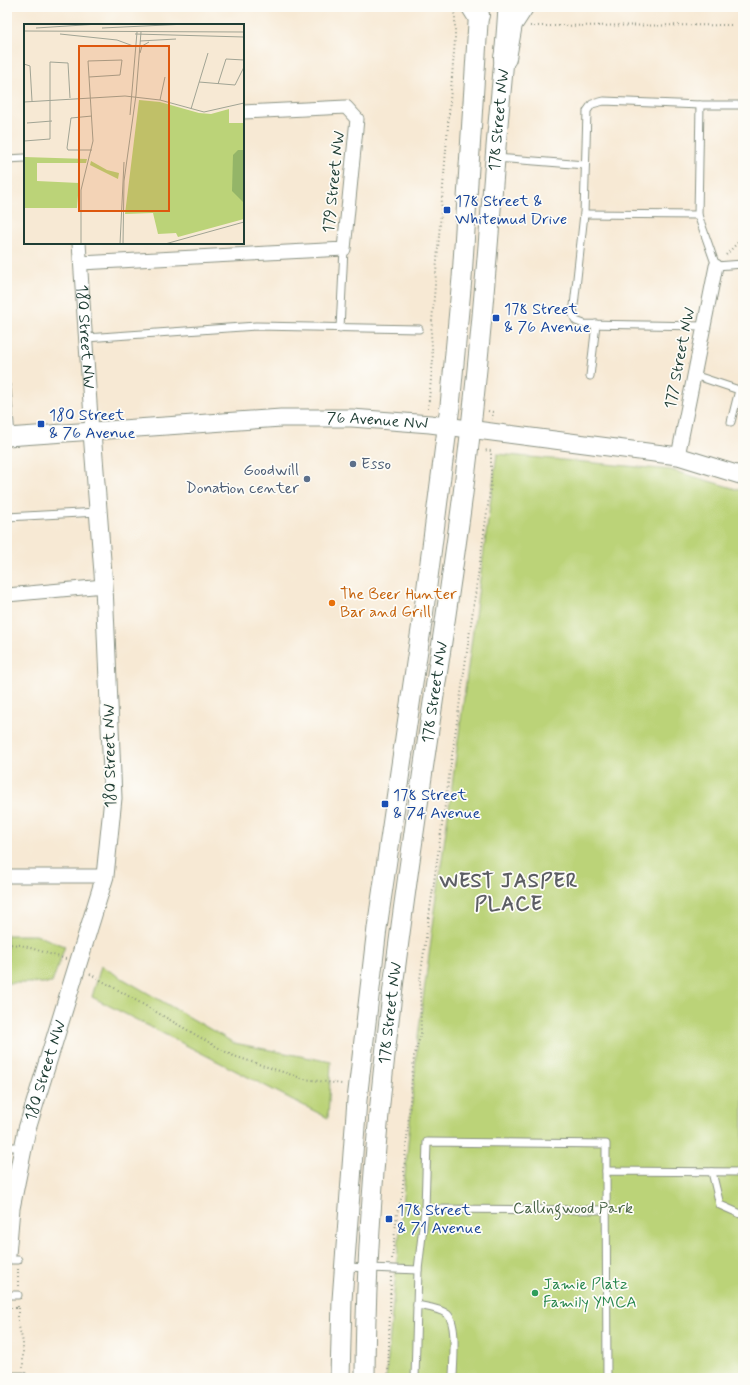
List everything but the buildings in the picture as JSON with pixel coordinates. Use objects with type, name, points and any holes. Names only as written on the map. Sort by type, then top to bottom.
[{"type":"highway","points":[[505,58],[511,24],[523,16]]},
{"type":"main road","name":"178 Street NW","points":[[365,1378],[367,1268],[377,1136],[400,931],[458,536],[482,327],[508,7]]},
{"type":"main road","name":"178 Street NW","points":[[340,1378],[344,1267],[354,1131],[377,928],[424,609],[448,426],[462,278],[477,10]]},
{"type":"main road","points":[[377,928],[400,931]]},
{"type":"street","name":"179 Street NW","points":[[244,112],[346,107],[357,120],[344,249]]},
{"type":"street","name":"180 Street NW","points":[[13,1258],[10,1208],[15,1147],[30,1130],[105,876],[113,798],[104,586],[79,244]]},
{"type":"street","points":[[81,263],[344,249]]},
{"type":"street","name":"177 Street NW","points":[[678,456],[716,266]]},
{"type":"street","name":"76 Avenue NW","points":[[9,436],[92,432],[280,418],[323,417],[383,419],[678,456],[743,476]]},
{"type":"street","points":[[7,595],[104,586]]},
{"type":"street","points":[[7,876],[105,876]]},
{"type":"lane","points":[[704,326],[584,324],[576,321],[573,315],[584,214],[586,118],[592,104],[604,101],[700,105],[743,105]]},
{"type":"lane","points":[[700,105],[698,215],[716,266],[743,264]]},
{"type":"lane","points":[[7,159],[24,158]]},
{"type":"lane","points":[[495,158],[585,165]]},
{"type":"lane","points":[[584,214],[698,215]]},
{"type":"lane","points":[[340,328],[344,249]]},
{"type":"lane","points":[[590,376],[596,324]]},
{"type":"lane","points":[[86,338],[256,326],[419,329]]},
{"type":"lane","points":[[694,375],[739,390],[731,422]]},
{"type":"lane","points":[[7,387],[9,436]]},
{"type":"lane","points":[[7,517],[98,512]]},
{"type":"lane","points":[[415,1378],[418,1270],[425,1209],[427,1142],[606,1144],[607,1378]]},
{"type":"lane","points":[[606,1171],[743,1172]]},
{"type":"lane","points":[[712,1172],[720,1205],[743,1215]]},
{"type":"lane","points":[[425,1209],[606,1210]]},
{"type":"lane","points":[[7,1260],[13,1258]]},
{"type":"lane","points":[[344,1267],[418,1270]]},
{"type":"lane","points":[[7,1295],[18,1295]]},
{"type":"lane","points":[[417,1305],[438,1310],[447,1315],[453,1323],[453,1378]]},
{"type":"lane","points":[[7,1376],[23,1376]]},
{"type":"path","points":[[428,401],[433,360],[431,334],[455,40],[455,16],[452,7]]},
{"type":"path","points":[[523,16],[743,25]]},
{"type":"path","points":[[716,266],[743,237]]},
{"type":"path","points":[[388,1378],[392,1269],[397,1213],[402,1196],[414,1056],[421,1034],[420,980],[491,484],[491,451]]},
{"type":"path","points":[[7,944],[21,945],[67,959]]},
{"type":"path","points":[[89,974],[230,1055],[304,1079],[342,1084]]},
{"type":"path","points":[[18,1308],[18,1323],[23,1342],[23,1376]]},
{"type":"green space","name":"Callingwood Park","points":[[497,454],[671,470],[743,491],[743,1378],[386,1378],[418,1036]]},
{"type":"green space","points":[[7,935],[36,935],[65,946],[52,983],[7,983]]},
{"type":"green space","points":[[101,966],[234,1043],[331,1062],[328,1118],[92,997]]},
{"type":"place","name":"178 Street & Whitemud Drive","points":[[447,210]]},
{"type":"place","name":"178 Street & 76 Avenue","points":[[496,318]]},
{"type":"place","name":"180 Street & 76 Avenue","points":[[41,424]]},
{"type":"place","name":"Esso","points":[[353,464]]},
{"type":"place","name":"Goodwill Donation center","points":[[307,479]]},
{"type":"place","name":"The Beer Hunter Bar and Grill","points":[[332,603]]},
{"type":"place","name":"178 Street & 74 Avenue","points":[[385,804]]},
{"type":"place","name":"178 Street & 71 Avenue","points":[[389,1219]]},
{"type":"place","name":"Jamie Platz Family YMCA","points":[[535,1293]]},
{"type":"district","name":"WEST JASPER PLACE","points":[[509,892]]}]
